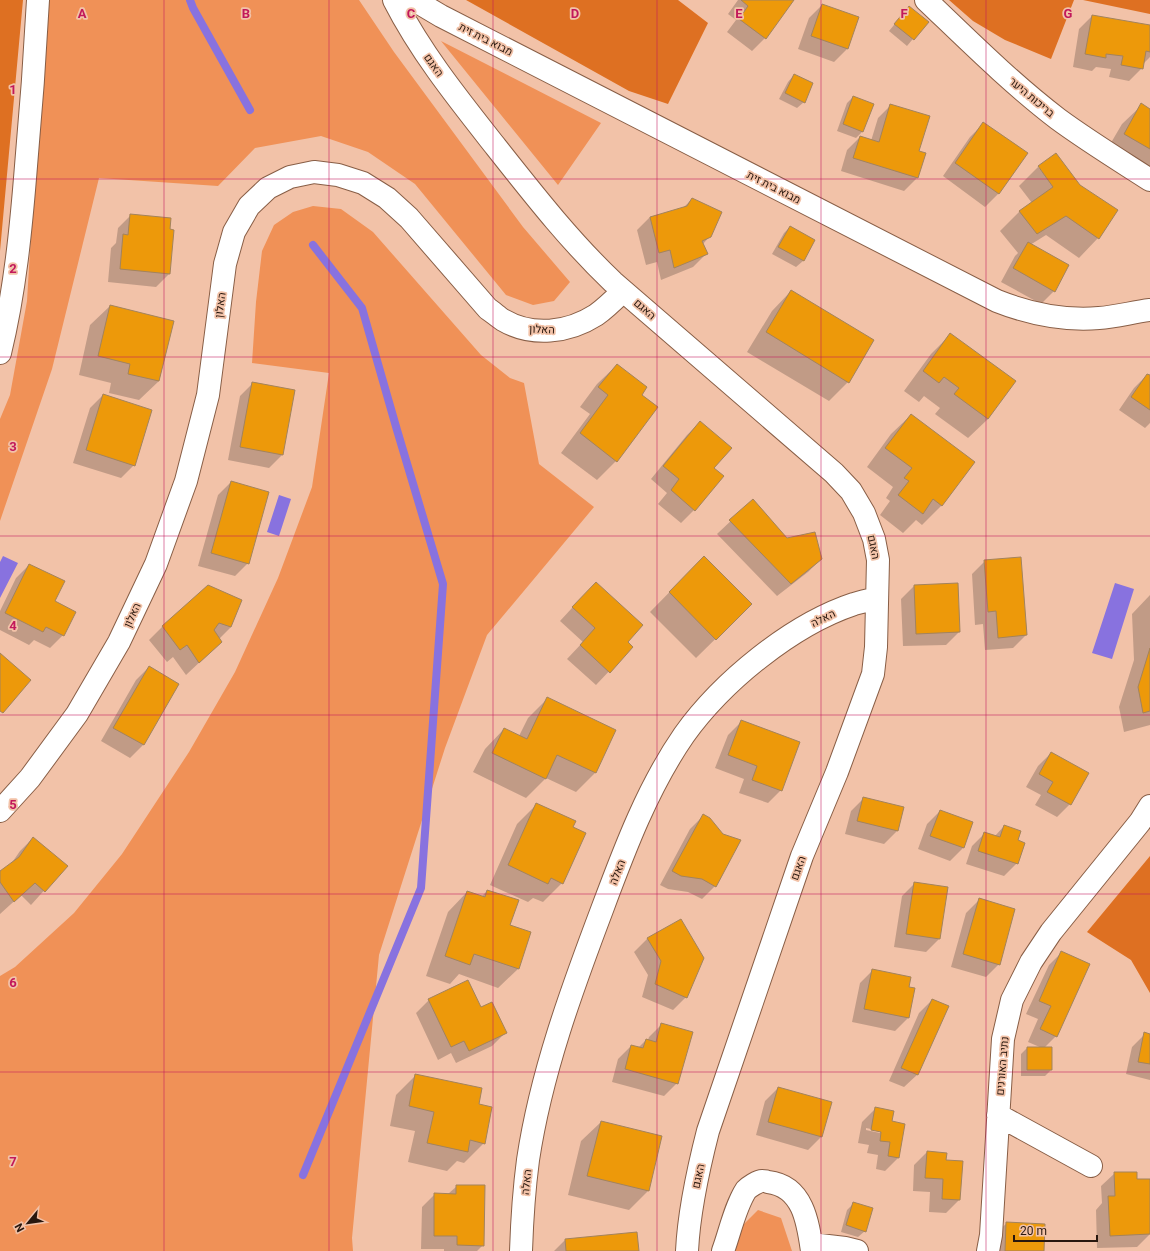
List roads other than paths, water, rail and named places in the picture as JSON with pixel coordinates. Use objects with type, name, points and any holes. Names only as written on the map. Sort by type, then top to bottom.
[{"type":"street","points":[[0,353],[17,258],[32,93],[38,0]]},
{"type":"street","name":"האגם","points":[[394,0],[423,49],[464,105],[576,245],[623,291],[828,468],[851,491],[864,513],[874,539],[878,560],[876,647],[873,674],[837,772],[800,864],[708,1131],[698,1171],[691,1209],[687,1251]]},
{"type":"street","name":"מבוא בית זית","points":[[414,0],[448,19],[997,301],[1026,311],[1055,317],[1070,318],[1099,318],[1150,310]]},
{"type":"street","name":"בריכות היער","points":[[926,0],[982,54],[1058,119],[1100,149],[1150,180]]},
{"type":"street","name":"האלון","points":[[0,812],[30,778],[77,714],[119,642],[156,564],[186,481],[208,395],[225,264],[234,232],[250,206],[268,188],[290,177],[314,172],[338,175],[363,183],[387,198],[408,218],[488,309],[503,320],[518,327],[550,331],[581,323],[596,315],[623,291]]},
{"type":"street","name":"האלה","points":[[521,1251],[528,1160],[539,1106],[555,1047],[571,996],[611,886],[642,810],[667,761],[705,709],[752,664],[803,628],[854,604],[877,598]]},
{"type":"street","name":"נתיב האורנים","points":[[988,1251],[991,1235],[1003,1039],[1012,1000],[1031,962],[1051,932],[1140,822],[1150,806]]},
{"type":"street","points":[[998,1115],[1091,1166]]},
{"type":"street","points":[[724,1251],[738,1207],[747,1189],[762,1181],[777,1183],[788,1188],[799,1201],[808,1229],[811,1248],[845,1248],[857,1251]]},
{"type":"waterway","points":[[190,0],[250,110]]},
{"type":"waterway","points":[[303,1175],[421,888],[443,584],[362,308],[313,245]]}]
